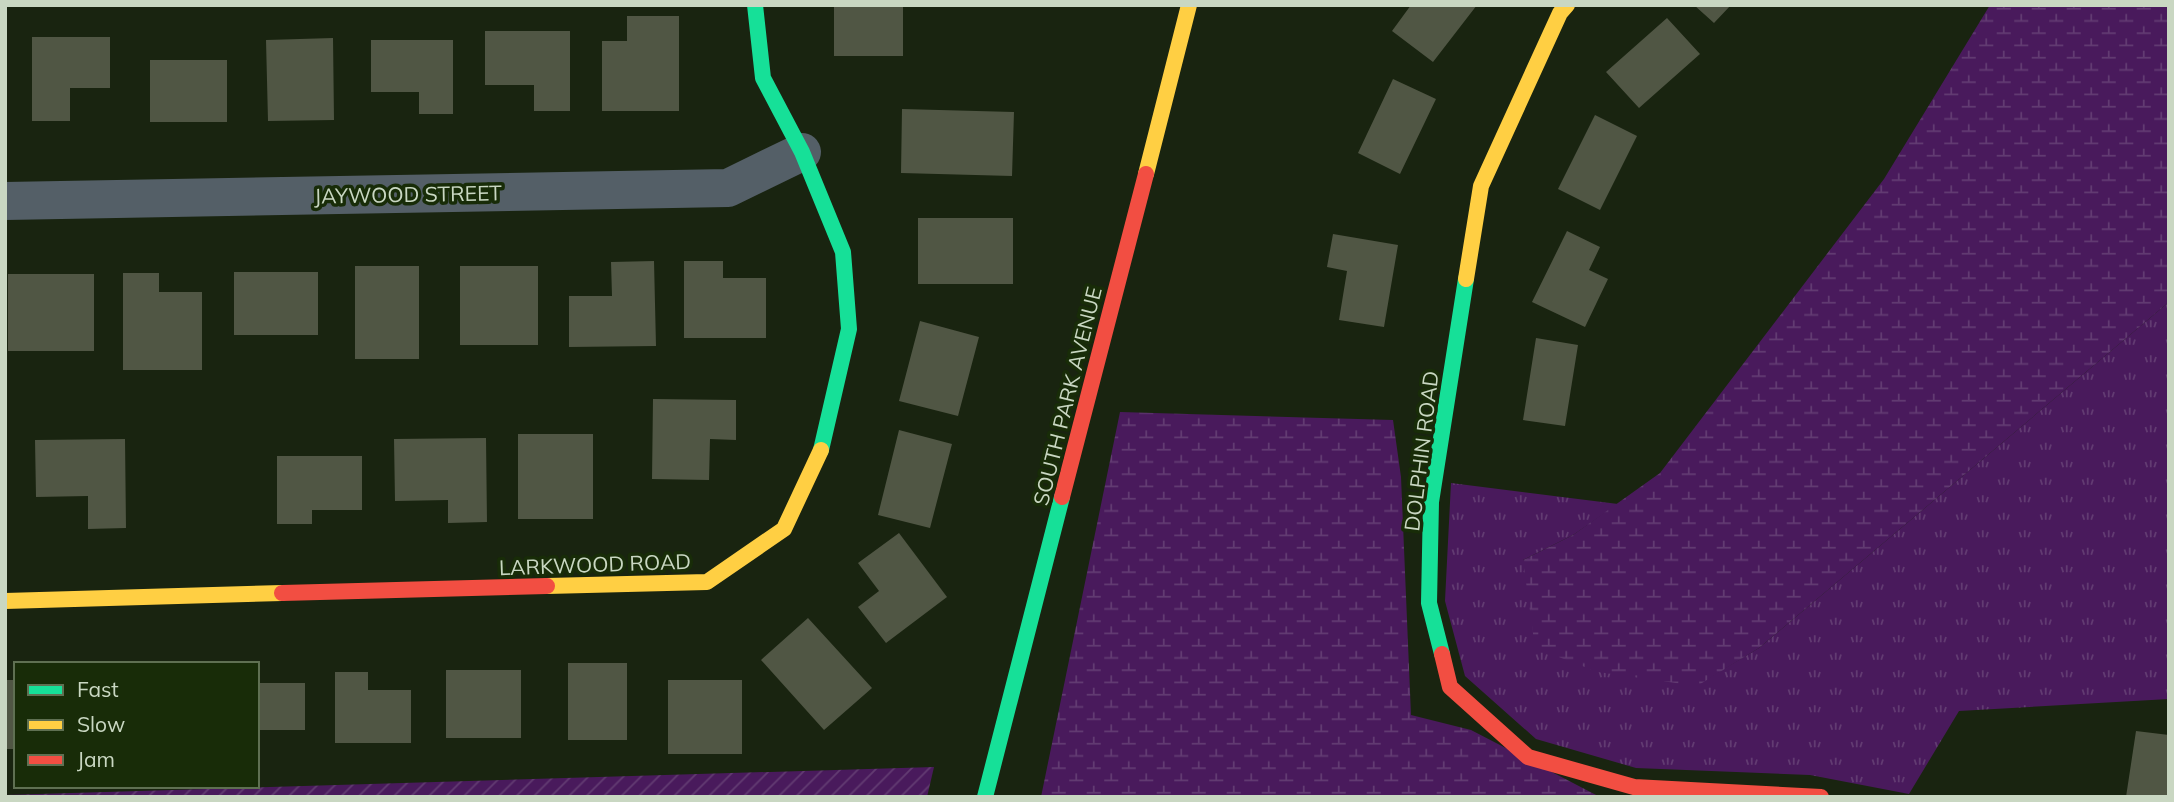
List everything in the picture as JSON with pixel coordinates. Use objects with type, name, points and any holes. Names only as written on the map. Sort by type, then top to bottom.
[{"type":"street","name":"LARKWOOD ROAD","points":[[5,601],[707,582],[784,529],[823,447],[849,329],[843,252],[802,152],[763,78],[755,5]]},
{"type":"street","name":"SOUTH PARK AVENUE","points":[[985,797],[1189,5]]},
{"type":"street","name":"DOLPHIN ROAD","points":[[1567,5],[1560,13],[1481,186],[1432,502],[1429,603],[1450,687],[1528,757],[1633,787],[1821,797]]},
{"type":"street","name":"JAYWOOD STREET","points":[[5,201],[728,188],[802,152]]},
{"type":"green space","points":[[1990,5],[2169,5],[2169,302],[1759,648],[1697,686],[1598,672],[1535,648],[1523,560],[1573,535],[1660,473],[1884,179]]},
{"type":"green space","points":[[2169,302],[2169,699],[1959,711],[1909,794],[1810,775],[1636,768],[1536,739],[1465,676],[1445,601],[1451,483],[1618,504],[1573,535],[1523,560],[1697,685],[1759,648]]},
{"type":"green space","points":[[1120,412],[1393,420],[1401,477],[1411,715],[1471,730],[1600,797],[1041,797]]},
{"type":"green space","points":[[934,767],[927,797],[5,797]]},
{"type":"building","points":[[834,5],[903,5],[903,56],[834,56]]},
{"type":"building","points":[[1411,5],[1477,5],[1433,62],[1392,31]]},
{"type":"building","points":[[1694,5],[1731,5],[1714,23]]},
{"type":"building","points":[[627,16],[679,16],[679,111],[602,111],[602,41],[627,41]]},
{"type":"building","points":[[1667,18],[1700,54],[1639,108],[1606,72]]},
{"type":"building","points":[[485,31],[570,31],[570,111],[534,111],[534,85],[485,85]]},
{"type":"building","points":[[32,37],[110,37],[110,88],[70,88],[70,121],[32,121]]},
{"type":"building","points":[[333,38],[334,120],[268,121],[266,40]]},
{"type":"building","points":[[371,40],[453,40],[453,114],[419,114],[419,92],[371,92]]},
{"type":"building","points":[[150,60],[227,60],[227,122],[150,122]]},
{"type":"building","points":[[1393,79],[1436,99],[1400,174],[1358,153]]},
{"type":"building","points":[[902,109],[1014,112],[1012,176],[901,173]]},
{"type":"building","points":[[1595,115],[1637,136],[1600,210],[1558,189]]},
{"type":"building","points":[[918,218],[1013,218],[1013,284],[918,284]]},
{"type":"building","points":[[1567,231],[1600,247],[1589,270],[1608,279],[1585,327],[1532,302]]},
{"type":"building","points":[[1333,234],[1398,245],[1384,327],[1339,320],[1347,271],[1327,267]]},
{"type":"building","points":[[654,261],[656,346],[569,347],[569,296],[612,296],[611,262]]},
{"type":"building","points":[[684,261],[723,261],[723,278],[766,278],[766,338],[684,338]]},
{"type":"building","points":[[355,266],[419,266],[419,359],[355,359]]},
{"type":"building","points":[[460,266],[538,266],[538,345],[460,345]]},
{"type":"building","points":[[234,272],[318,272],[318,335],[234,335]]},
{"type":"building","points":[[123,273],[159,273],[159,292],[202,292],[202,370],[123,370]]},
{"type":"building","points":[[8,274],[94,274],[94,351],[8,351]]},
{"type":"building","points":[[920,321],[979,337],[958,416],[899,401]]},
{"type":"building","points":[[1536,338],[1578,345],[1565,426],[1523,420]]},
{"type":"building","points":[[653,399],[736,400],[736,440],[710,439],[709,480],[652,479]]},
{"type":"building","points":[[899,430],[952,444],[930,528],[878,515]]},
{"type":"building","points":[[518,434],[593,434],[593,519],[518,519]]},
{"type":"building","points":[[486,438],[487,522],[448,523],[448,500],[395,501],[394,439]]},
{"type":"building","points":[[125,439],[126,528],[88,529],[88,496],[36,497],[35,440]]},
{"type":"building","points":[[277,456],[362,456],[362,510],[312,510],[312,524],[277,524]]},
{"type":"building","points":[[899,533],[947,597],[886,643],[858,607],[879,591],[858,563]]},
{"type":"building","points":[[808,618],[872,688],[824,730],[761,660]]},
{"type":"building","points":[[568,663],[627,663],[627,740],[568,740]]},
{"type":"building","points":[[446,670],[521,670],[521,738],[446,738]]},
{"type":"building","points":[[335,672],[368,672],[368,690],[411,690],[411,743],[335,743]]},
{"type":"building","points":[[5,680],[14,680],[14,749],[5,749]]},
{"type":"building","points":[[668,680],[742,680],[742,754],[668,754]]},
{"type":"building","points":[[259,683],[305,683],[305,730],[259,730]]},
{"type":"building","points":[[2136,731],[2169,735],[2169,797],[2126,797]]},
{"type":"traffic: fast","points":[[755,5],[763,78],[802,152],[843,252],[849,329],[821,450]]},
{"type":"traffic: fast","points":[[1442,654],[1429,603],[1431,502],[1466,279]]},
{"type":"traffic: fast","points":[[985,797],[1062,497]]},
{"type":"traffic: slow","points":[[1146,174],[1189,5]]},
{"type":"traffic: slow","points":[[1466,279],[1481,186],[1560,13],[1567,5]]},
{"type":"traffic: slow","points":[[547,586],[707,582],[784,529],[821,450]]},
{"type":"traffic: slow","points":[[5,601],[282,593]]},
{"type":"traffic: jam","points":[[1062,497],[1146,174]]},
{"type":"traffic: jam","points":[[282,593],[547,586]]},
{"type":"traffic: jam","points":[[1442,654],[1450,687],[1528,757],[1634,787],[1821,797]]}]
